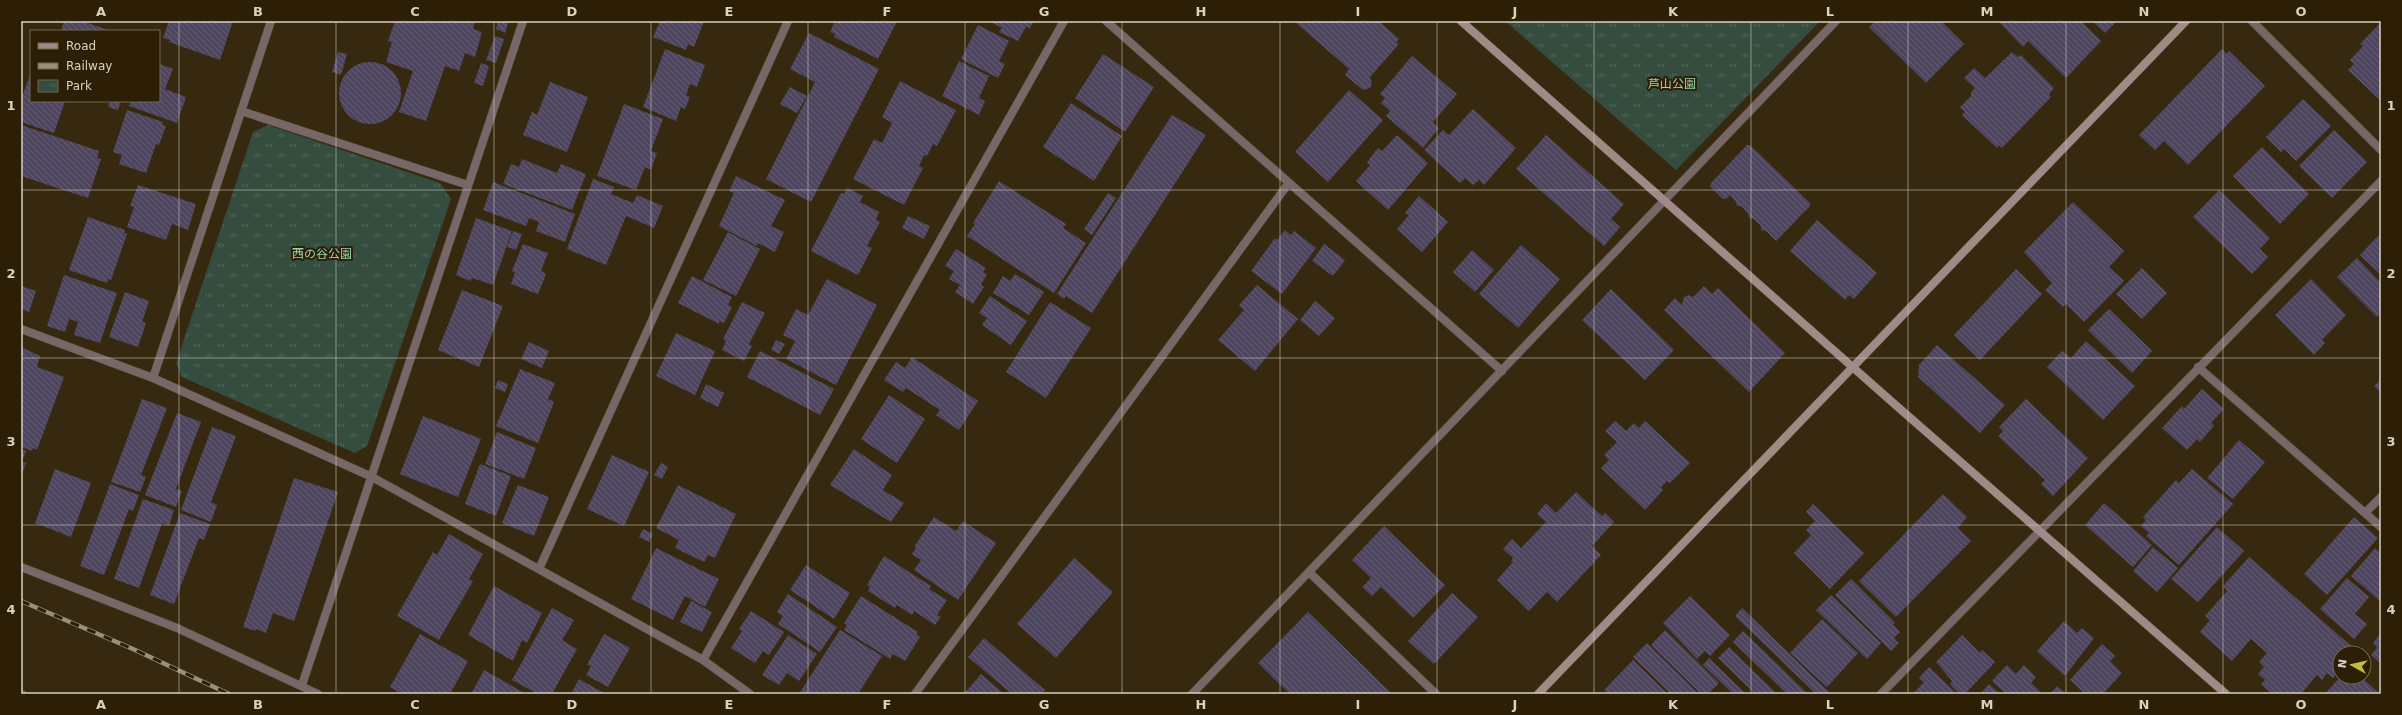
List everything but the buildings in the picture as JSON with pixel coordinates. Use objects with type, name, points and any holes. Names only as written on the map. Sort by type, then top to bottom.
[{"type":"street","points":[[153,378],[271,21]]},
{"type":"street","points":[[302,685],[523,21]]},
{"type":"street","points":[[539,569],[788,21]]},
{"type":"street","points":[[703,660],[1064,21]]},
{"type":"street","points":[[1106,21],[1288,184],[1502,371]]},
{"type":"street","points":[[1461,21],[2226,694]]},
{"type":"street","points":[[1192,694],[1836,21]]},
{"type":"street","points":[[1538,694],[2186,21]]},
{"type":"street","points":[[2252,21],[2381,150]]},
{"type":"street","points":[[241,111],[468,185]]},
{"type":"street","points":[[1881,694],[2039,530],[2381,181]]},
{"type":"street","points":[[915,694],[1288,184]]},
{"type":"street","points":[[21,329],[153,378],[372,477],[703,660],[750,694]]},
{"type":"street","points":[[2198,367],[2381,527]]},
{"type":"street","points":[[2365,513],[2381,497]]},
{"type":"street","points":[[21,567],[178,628],[302,685],[318,694]]},
{"type":"street","points":[[1310,572],[1436,694]]},
{"type":"green space","name":"芦山公園","points":[[1505,21],[1820,21],[1676,170]]},
{"type":"green space","name":"西の谷公園","points":[[268,125],[440,183],[451,199],[367,446],[355,453],[182,377],[176,363],[253,132]]},
{"type":"railway","points":[[21,601],[133,649],[229,694]]},
{"type":"railway","points":[[21,692],[25,694]]}]
